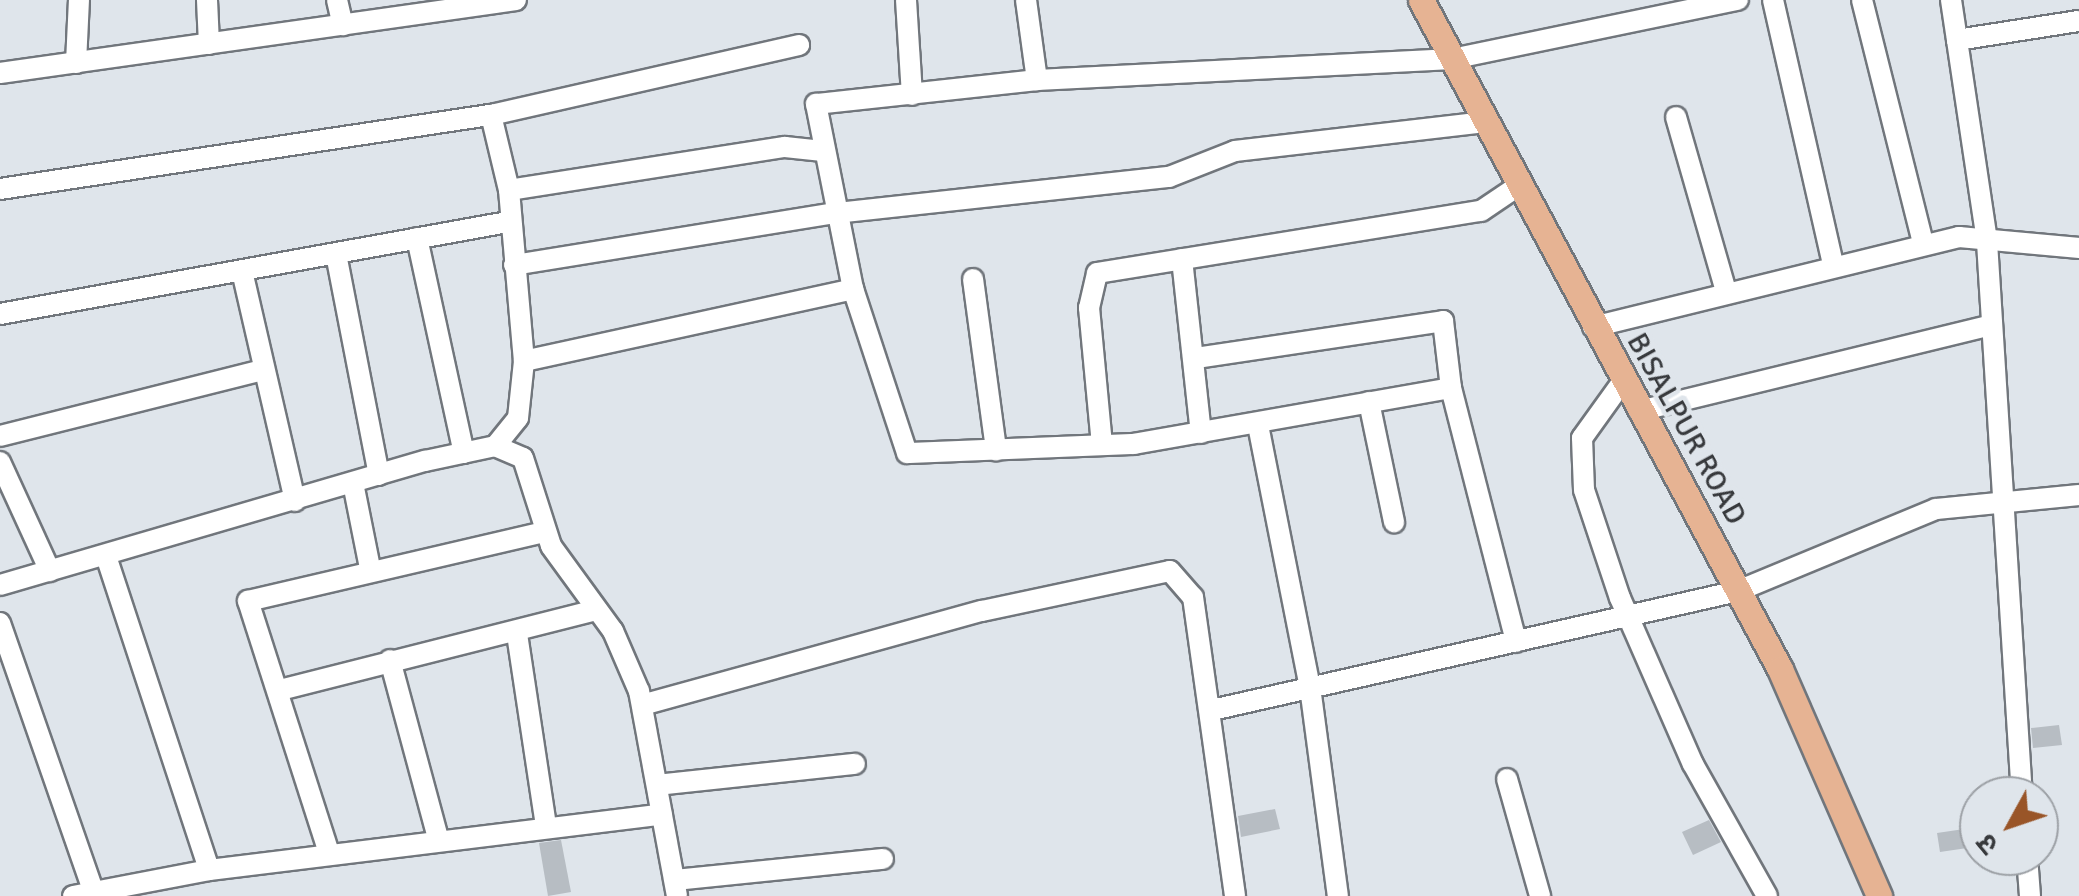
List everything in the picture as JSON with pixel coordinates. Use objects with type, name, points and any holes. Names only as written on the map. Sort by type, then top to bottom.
[{"type":"main road","name":"BISALPUR ROAD","points":[[1421,0],[1738,591],[1879,896]]},
{"type":"street","points":[[76,63],[79,0]]},
{"type":"street","points":[[208,0],[209,44]]},
{"type":"street","points":[[337,0],[343,25]]},
{"type":"street","points":[[0,74],[516,0]]},
{"type":"street","points":[[906,0],[912,95]]},
{"type":"street","points":[[1026,0],[1037,80]]},
{"type":"street","points":[[1451,388],[1258,425],[1102,445],[907,453],[853,288],[816,104],[1037,80],[1452,59],[1738,0]]},
{"type":"street","points":[[1773,0],[1833,264]]},
{"type":"street","points":[[1862,0],[1923,243]]},
{"type":"street","points":[[1951,0],[1987,242],[1998,496],[2020,776]]},
{"type":"street","points":[[1957,40],[2076,22],[2068,0]]},
{"type":"street","points":[[0,189],[491,114],[800,45]]},
{"type":"street","points":[[491,114],[509,190],[508,222],[524,360],[518,418],[495,446]]},
{"type":"street","points":[[1676,117],[1726,291]]},
{"type":"street","points":[[514,265],[836,213],[1169,177],[1235,151],[1485,122]]},
{"type":"street","points":[[509,190],[785,147],[823,151]]},
{"type":"street","points":[[1102,445],[1089,279],[1182,259],[1481,211],[1518,186]]},
{"type":"street","points":[[0,314],[508,222]]},
{"type":"street","points":[[417,238],[464,453]]},
{"type":"street","points":[[1593,326],[1923,243],[1987,242],[2079,248]]},
{"type":"street","points":[[336,254],[380,475]]},
{"type":"street","points":[[1182,259],[1196,358],[1201,433]]},
{"type":"street","points":[[242,271],[295,501]]},
{"type":"street","points":[[974,279],[996,450]]},
{"type":"street","points":[[524,360],[853,288]]},
{"type":"street","points":[[1196,358],[1443,322],[1451,388],[1516,642]]},
{"type":"street","points":[[1640,411],[1991,325]]},
{"type":"street","points":[[0,436],[263,370]]},
{"type":"street","points":[[1623,381],[1576,453],[1628,618],[1766,896]]},
{"type":"street","points":[[1369,402],[1394,522]]},
{"type":"street","points":[[1258,425],[1310,688],[1338,896]]},
{"type":"street","points":[[0,585],[380,475],[495,446],[523,458],[544,532],[598,610],[642,706],[676,888],[882,859]]},
{"type":"street","points":[[0,462],[50,571]]},
{"type":"street","points":[[353,483],[370,568]]},
{"type":"street","points":[[1212,710],[1738,591],[1936,509],[1998,496],[2079,495]]},
{"type":"street","points":[[330,853],[248,601],[370,568],[544,532]]},
{"type":"street","points":[[106,556],[209,870]]},
{"type":"street","points":[[642,706],[982,611],[1170,571],[1193,597],[1212,710],[1235,896]]},
{"type":"street","points":[[280,690],[390,660],[517,634],[598,610]]},
{"type":"street","points":[[0,623],[87,895],[209,870],[438,838],[662,814]]},
{"type":"street","points":[[517,634],[546,825]]},
{"type":"street","points":[[390,660],[438,838]]},
{"type":"street","points":[[657,785],[855,764]]},
{"type":"street","points":[[1507,779],[1540,896]]},
{"type":"building","points":[[2059,725],[2062,745],[2033,748],[2031,728]]},
{"type":"building","points":[[1275,809],[1280,829],[1241,837],[1238,816]]},
{"type":"building","points":[[1709,820],[1721,842],[1693,855],[1682,832]]},
{"type":"building","points":[[1959,830],[1959,849],[1940,852],[1937,833]]},
{"type":"building","points":[[561,840],[571,892],[548,896],[539,843]]}]
